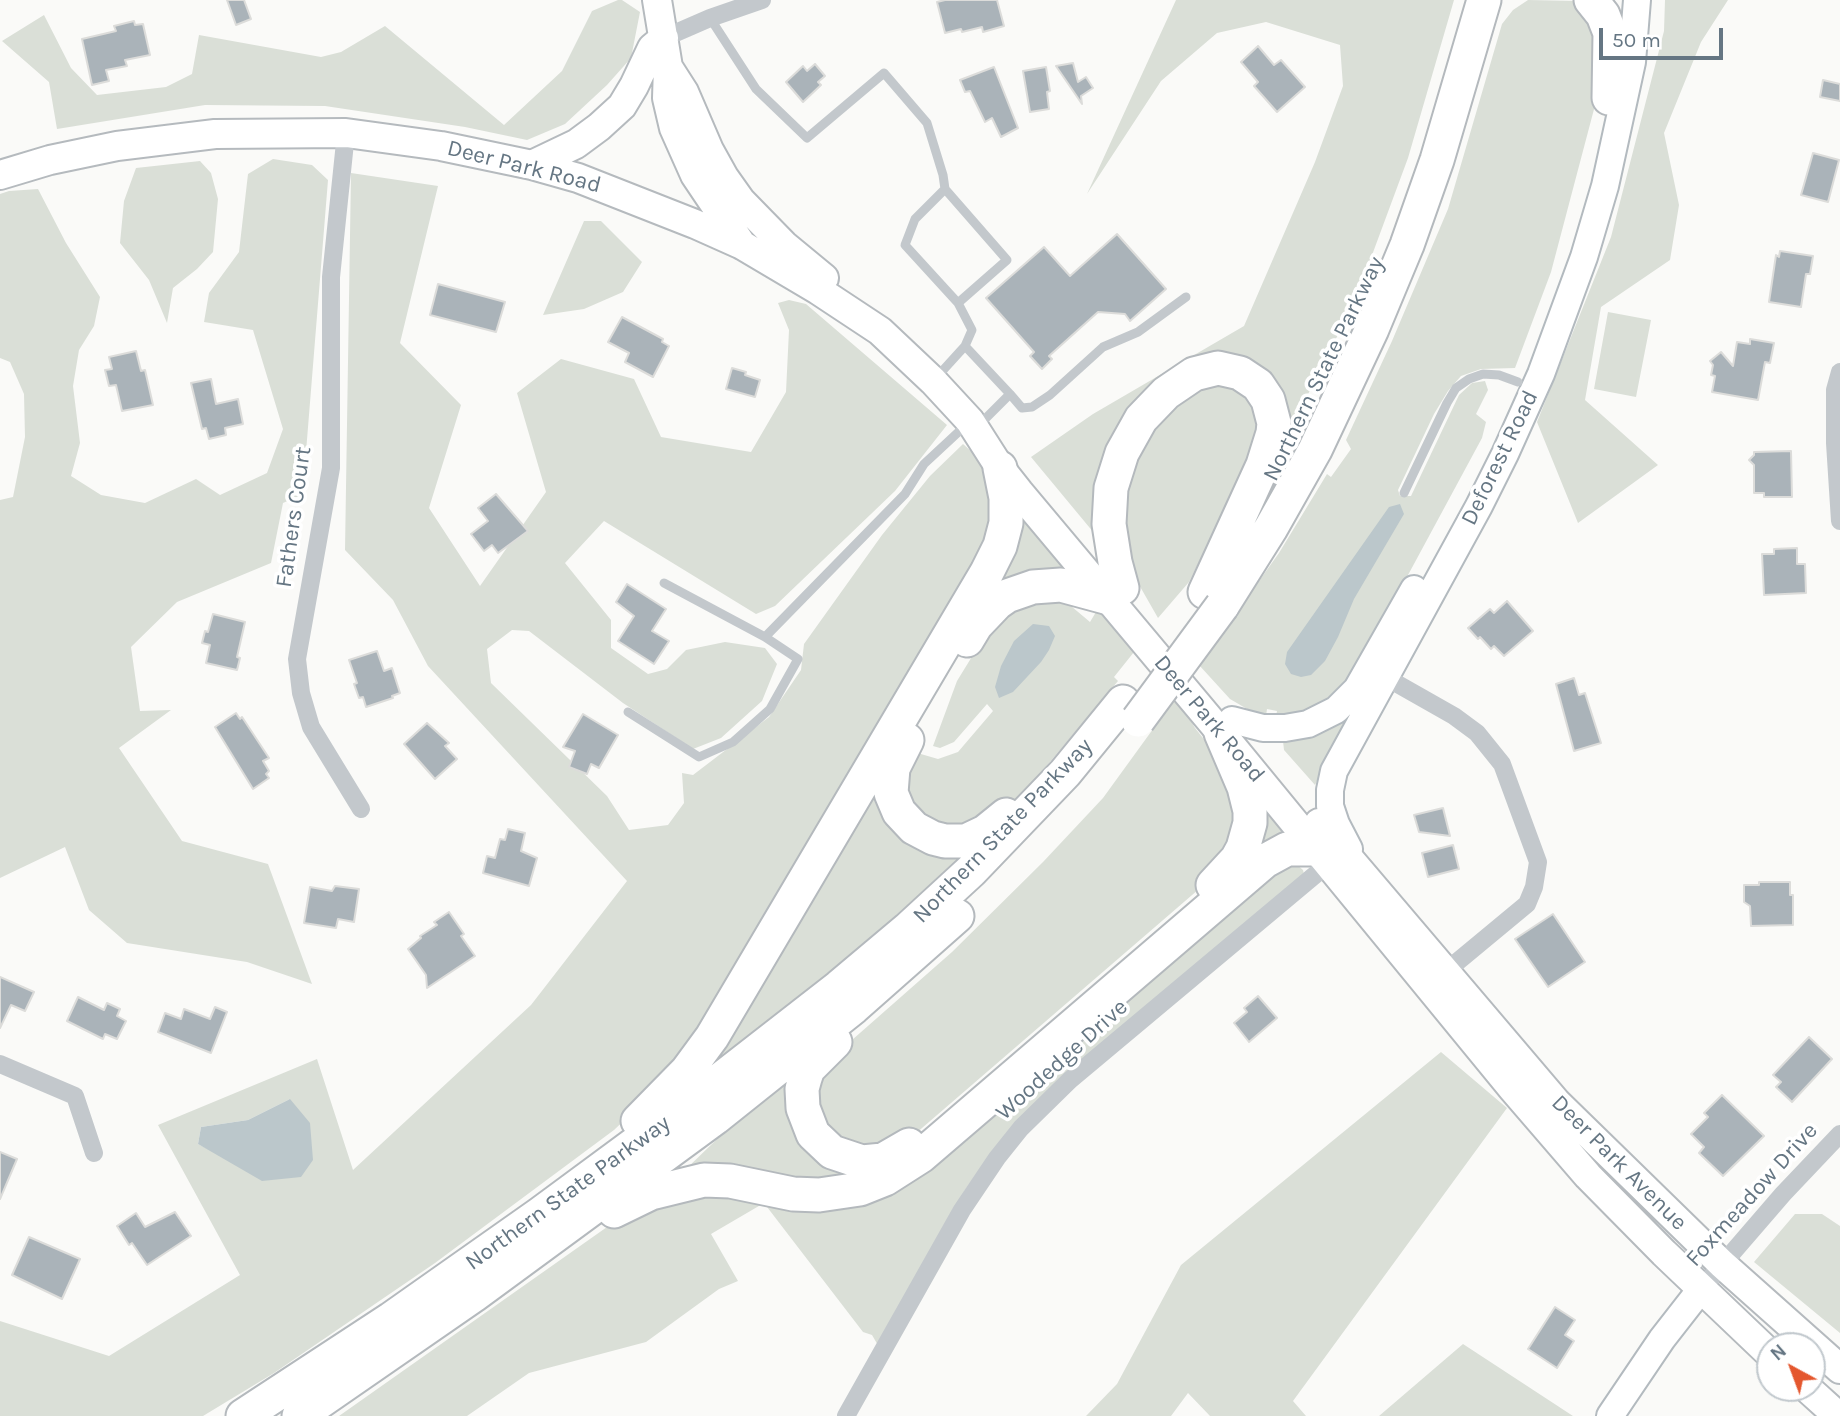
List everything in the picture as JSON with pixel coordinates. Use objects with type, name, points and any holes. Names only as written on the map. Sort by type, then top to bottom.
[{"type":"highway","name":"Northern State Parkway","points":[[1213,599],[1318,393],[1361,300],[1414,160],[1461,0]]},
{"type":"highway","name":"Northern State Parkway","points":[[299,1416],[474,1295],[764,1080],[854,1007],[948,925],[1071,799],[1130,711],[1283,508],[1339,401],[1390,288],[1437,160],[1483,0]]},
{"type":"highway","points":[[1437,160],[1478,71],[1492,22],[1508,0]]},
{"type":"highway","points":[[1591,0],[1608,23],[1610,33],[1609,97]]},
{"type":"highway","points":[[1094,738],[995,825],[966,841],[945,841],[914,828],[899,811],[891,793],[893,768],[904,744],[976,625],[997,603],[1020,591],[1048,585],[1115,593],[1115,562],[1109,524],[1111,488],[1122,453],[1141,419],[1166,393],[1194,374],[1218,368],[1240,373],[1258,385],[1268,400],[1274,422],[1263,465],[1213,599]]},
{"type":"highway","points":[[491,1249],[654,1106],[687,1071],[712,1037],[995,557],[1006,523],[1006,498],[1000,468]]},
{"type":"highway","name":"Northern State Parkway","points":[[243,1416],[491,1249],[805,1015],[891,944],[971,871],[1094,738],[1130,711]]},
{"type":"highway","points":[[948,925],[877,1005],[822,1053],[808,1069],[802,1088],[805,1118],[819,1142],[840,1156],[872,1162],[893,1156],[902,1150],[1230,869],[1243,848],[1250,823],[1250,811],[1226,727]]},
{"type":"highway","points":[[474,1295],[578,1236],[624,1205],[666,1188],[716,1180],[745,1183],[793,1194],[819,1195],[860,1189],[897,1173],[934,1145],[1265,861],[1287,849],[1322,856]]},
{"type":"main road","points":[[657,0],[668,67],[667,98],[674,128],[695,175],[742,245]]},
{"type":"main road","points":[[532,165],[576,144],[622,106],[652,48],[664,38]]},
{"type":"main road","points":[[668,67],[684,92],[709,150],[741,201],[784,245],[880,331]]},
{"type":"main road","points":[[441,146],[524,146],[554,142],[599,127]]},
{"type":"main road","name":"Deer Park Road","points":[[0,175],[50,160],[165,139],[215,134],[346,133],[441,146],[532,165],[621,193],[742,245],[880,331],[933,381],[973,425],[1013,456],[1115,593],[1226,727],[1322,856],[1446,1007]]},
{"type":"main road","name":"Deer Park Road","points":[[973,425],[1000,468],[1115,593]]},
{"type":"main road","name":"Deer Park Road","points":[[1226,727],[1363,875],[1416,938]]},
{"type":"main road","name":"Deer Park Avenue","points":[[1416,938],[1557,1103],[1722,1264],[1840,1369]]},
{"type":"main road","name":"Deer Park Avenue","points":[[1446,1007],[1588,1176],[1756,1341]]},
{"type":"main road","points":[[1822,1402],[1838,1416]]},
{"type":"street","points":[[664,38],[762,0]]},
{"type":"street","name":"Deforest Road","points":[[1226,727],[1297,727],[1327,716],[1350,698],[1370,668],[1472,483],[1518,382],[1577,225],[1609,97],[1636,7]]},
{"type":"street","name":"Deforest Road","points":[[1363,875],[1336,824],[1330,806],[1330,790],[1338,762],[1387,678],[1505,454],[1558,329],[1584,257],[1614,150],[1632,62],[1636,7]]},
{"type":"street","name":"Fathers Court","points":[[346,133],[331,277],[331,468],[297,659],[301,693],[312,727],[361,809]]},
{"type":"street","points":[[1840,372],[1835,390],[1840,521]]},
{"type":"street","points":[[1387,678],[1454,716],[1477,733],[1502,764],[1538,862],[1534,887],[1527,904],[1445,972]]},
{"type":"street","name":"Woodedge Drive","points":[[846,1416],[969,1200],[1009,1142],[1031,1116],[1322,856]]},
{"type":"street","points":[[0,1063],[75,1096],[94,1153]]},
{"type":"street","name":"Foxmeadow Drive","points":[[1701,1289],[1840,1134]]},
{"type":"street","points":[[1609,1416],[1662,1339],[1701,1289]]},
{"type":"lane","points":[[710,18],[756,89],[807,138],[884,73],[927,123],[943,175],[944,189],[1006,260],[958,303]]},
{"type":"lane","points":[[933,381],[965,346],[972,330],[958,303],[905,245],[915,219],[944,189]]},
{"type":"lane","points":[[965,346],[1022,408],[1032,407],[1050,395],[1103,347],[1138,332],[1186,297]]},
{"type":"lane","points":[[1404,493],[1456,388],[1483,374],[1499,374],[1518,382]]},
{"type":"lane","points":[[765,637],[905,494],[924,464],[1010,394]]},
{"type":"lane","points":[[628,712],[699,757],[733,742],[770,709],[798,659],[765,637],[664,583]]},
{"type":"shaded area","points":[[618,0],[640,12],[631,58],[607,85],[565,124],[527,140],[465,127],[325,106],[205,105],[57,129],[49,82],[2,41],[44,15],[71,68],[97,95],[166,87],[192,74],[199,35],[321,57],[341,52],[385,26],[504,125],[562,71],[592,11]]},
{"type":"shaded area","points":[[1176,0],[1454,0],[1408,158],[1355,301],[1293,424],[1286,423],[1266,376],[1173,379],[1094,533],[1031,457],[1093,414],[1244,326],[1315,162],[1343,86],[1340,45],[1266,22],[1217,33],[1161,81],[1087,194]]},
{"type":"shaded area","points":[[1528,0],[1579,1],[1607,60],[1551,272],[1515,368],[1481,369],[1461,376],[1434,414],[1398,490],[1400,496],[1411,496],[1459,395],[1472,383],[1485,381],[1488,390],[1476,414],[1486,422],[1482,438],[1347,688],[1323,708],[1276,716],[1277,711],[1267,709],[1266,716],[1254,713],[1230,699],[1199,665],[1279,553],[1327,474],[1331,477],[1351,449],[1346,440],[1448,209],[1502,24],[1513,10]]},
{"type":"shaded area","points":[[1665,0],[1728,0],[1701,42],[1664,133],[1679,205],[1670,260],[1601,307],[1585,400],[1658,465],[1578,523],[1537,422],[1611,237],[1664,31]]},
{"type":"shaded area","points":[[273,159],[312,165],[328,180],[303,489],[299,496],[283,503],[271,563],[177,602],[131,647],[140,711],[171,710],[119,748],[182,841],[268,864],[312,984],[247,962],[127,943],[89,910],[65,847],[0,878],[0,500],[13,497],[25,437],[24,394],[10,362],[0,358],[0,194],[38,189],[66,243],[100,297],[94,326],[79,350],[73,386],[80,443],[71,476],[101,495],[145,503],[196,479],[220,495],[267,473],[283,429],[253,330],[204,322],[209,293],[239,252],[248,174]]},
{"type":"shaded area","points":[[200,161],[211,173],[218,199],[213,252],[173,288],[167,323],[149,280],[120,243],[124,201],[136,168]]},
{"type":"shaded area","points":[[351,173],[438,186],[400,343],[461,405],[429,508],[480,586],[546,492],[517,393],[561,359],[634,379],[661,437],[751,452],[786,392],[789,330],[778,303],[789,300],[806,304],[947,425],[895,491],[775,606],[756,614],[604,521],[565,563],[611,620],[611,648],[648,674],[667,669],[686,650],[725,642],[765,648],[777,664],[762,701],[721,738],[693,749],[623,703],[529,631],[512,630],[487,649],[491,683],[607,796],[629,830],[668,825],[684,803],[682,773],[693,775],[769,717],[801,670],[804,644],[882,535],[930,476],[963,444],[981,460],[995,483],[998,534],[675,1072],[614,1130],[435,1263],[274,1373],[203,1416],[0,1416],[0,1321],[109,1356],[240,1275],[158,1125],[317,1059],[353,1170],[531,1005],[627,881],[428,666],[393,600],[345,550]],"holes":[[[290,1099],[216,1153],[198,1144],[201,1127],[248,1120]]]},
{"type":"shaded area","points":[[584,221],[601,221],[642,262],[623,292],[584,309],[543,315]]},
{"type":"shaded area","points":[[1608,312],[1651,320],[1636,397],[1594,389]]},
{"type":"shaded area","points":[[1217,379],[1244,384],[1268,424],[1189,582],[1158,618],[1126,562],[1121,520],[1130,471],[1151,430],[1188,392]]},
{"type":"shaded area","points":[[1400,504],[1404,514],[1354,599],[1325,661],[1311,675],[1301,677],[1291,674],[1285,664],[1287,652],[1389,507]]},
{"type":"shaded area","points":[[1025,517],[1075,570],[996,595],[1020,519]]},
{"type":"shaded area","points":[[1065,601],[1090,622],[1099,607],[1138,647],[1114,677],[1118,681],[1039,775],[1002,813],[941,831],[913,813],[903,785],[914,752],[938,759],[958,752],[993,711],[987,704],[954,742],[940,748],[933,746],[957,681],[992,624],[1017,602]]},
{"type":"shaded area","points":[[1033,624],[1049,626],[1055,636],[1049,650],[1013,692],[999,698],[995,687],[1001,666],[1014,641]]},
{"type":"shaded area","points":[[1177,696],[1195,728],[1234,777],[1242,831],[1206,883],[900,1147],[868,1155],[822,1126],[814,1094],[827,1062],[952,952],[1043,862],[1103,798]]},
{"type":"shaded area","points":[[1357,712],[1315,785],[1284,750],[1283,741],[1312,736]]},
{"type":"shaded area","points":[[879,780],[961,853],[964,862],[887,936],[691,1080]]},
{"type":"shaded area","points":[[1261,803],[1287,834],[1254,853]]},
{"type":"shaded area","points":[[1283,862],[1295,863],[1304,874],[1007,1132],[965,1190],[879,1347],[872,1335],[863,1332],[764,1203],[711,1234],[738,1281],[719,1289],[646,1342],[529,1373],[467,1416],[339,1416],[607,1227],[644,1207],[693,1193],[825,1207]]},
{"type":"shaded area","points":[[1441,1052],[1507,1108],[1293,1401],[1306,1416],[1210,1416],[1188,1393],[1171,1416],[1086,1416],[1117,1384],[1181,1265]]},
{"type":"shaded area","points":[[796,1072],[796,1100],[854,1169],[857,1185],[685,1170],[740,1117]]},
{"type":"shaded area","points":[[290,1099],[310,1123],[313,1160],[301,1177],[262,1181],[198,1144],[201,1127],[248,1120]]},
{"type":"shaded area","points":[[1795,1214],[1822,1214],[1840,1226],[1840,1333],[1754,1262]]},
{"type":"shaded area","points":[[1463,1344],[1573,1416],[1379,1416]]},
{"type":"building","points":[[227,0],[244,0],[251,19],[236,25]]},
{"type":"building","points":[[997,0],[1004,26],[983,32],[982,27],[945,33],[937,2]]},
{"type":"building","points":[[134,21],[135,25],[143,24],[150,55],[125,60],[127,66],[106,70],[109,81],[92,85],[82,39],[116,31],[114,26]]},
{"type":"building","points":[[1258,46],[1274,65],[1281,60],[1305,87],[1277,112],[1254,86],[1258,82],[1241,62]]},
{"type":"building","points":[[1073,63],[1078,82],[1086,77],[1093,88],[1081,96],[1082,104],[1056,66]]},
{"type":"building","points":[[815,64],[825,76],[818,82],[821,85],[803,102],[786,82],[803,66],[807,71]]},
{"type":"building","points":[[994,67],[1018,128],[1001,137],[992,118],[985,122],[970,91],[965,92],[960,80]]},
{"type":"building","points":[[1046,67],[1050,91],[1047,92],[1049,109],[1030,112],[1023,71]]},
{"type":"building","points":[[1823,80],[1840,84],[1840,101],[1820,97]]},
{"type":"building","points":[[1813,153],[1839,160],[1828,202],[1801,195]]},
{"type":"building","points":[[1117,234],[1166,289],[1130,321],[1125,314],[1098,312],[1049,356],[1052,359],[1042,369],[1030,356],[1034,352],[986,298],[1044,247],[1070,276]]},
{"type":"building","points":[[1780,251],[1813,256],[1810,274],[1806,274],[1801,307],[1769,302],[1776,255],[1779,257]]},
{"type":"building","points":[[438,284],[505,302],[496,332],[430,315]]},
{"type":"building","points":[[622,317],[663,339],[662,342],[669,346],[653,377],[625,362],[629,353],[608,342]]},
{"type":"building","points":[[1750,339],[1774,343],[1770,363],[1765,362],[1758,400],[1712,392],[1715,376],[1711,375],[1713,365],[1710,361],[1721,352],[1733,366],[1737,342],[1750,344]]},
{"type":"building","points":[[136,351],[141,371],[145,370],[153,405],[122,411],[116,385],[109,386],[105,370],[112,369],[109,357]]},
{"type":"building","points":[[732,368],[760,380],[755,397],[726,389]]},
{"type":"building","points":[[211,379],[216,404],[238,399],[243,424],[225,428],[226,435],[209,439],[206,428],[202,429],[191,383]]},
{"type":"building","points":[[1791,451],[1792,497],[1764,497],[1764,493],[1754,493],[1754,465],[1749,460],[1754,452]]},
{"type":"building","points":[[496,494],[528,531],[498,553],[492,545],[484,551],[471,534],[488,521],[478,508]]},
{"type":"building","points":[[1797,548],[1797,564],[1805,564],[1806,593],[1764,595],[1762,554],[1774,554],[1774,549]]},
{"type":"building","points":[[627,584],[666,609],[652,631],[669,641],[654,664],[618,641],[634,616],[616,602]]},
{"type":"building","points":[[1507,601],[1533,631],[1504,656],[1494,646],[1491,649],[1480,637],[1478,639],[1468,628],[1490,609],[1494,613]]},
{"type":"building","points":[[213,614],[245,622],[237,657],[240,658],[237,670],[206,663],[210,645],[202,643]]},
{"type":"building","points":[[377,651],[384,671],[392,668],[400,693],[366,707],[363,697],[359,698],[349,660]]},
{"type":"building","points":[[1574,678],[1579,695],[1585,693],[1601,743],[1574,751],[1556,684]]},
{"type":"building","points":[[236,713],[240,719],[242,717],[269,758],[263,761],[269,771],[266,774],[269,778],[253,789],[215,727]]},
{"type":"building","points":[[583,714],[618,735],[599,768],[591,764],[587,774],[569,767],[575,751],[563,747]]},
{"type":"building","points":[[427,723],[449,743],[445,746],[457,759],[435,779],[404,744]]},
{"type":"building","points":[[1443,808],[1450,836],[1419,832],[1414,815]]},
{"type":"building","points":[[508,829],[525,833],[521,851],[537,858],[529,886],[483,873],[487,856],[495,858],[500,839],[505,840]]},
{"type":"building","points":[[1453,845],[1459,869],[1428,877],[1422,853]]},
{"type":"building","points":[[1759,882],[1790,882],[1793,925],[1751,926],[1750,906],[1744,902],[1744,885],[1759,885]]},
{"type":"building","points":[[335,886],[359,889],[354,922],[338,919],[336,928],[304,923],[310,887],[332,891]]},
{"type":"building","points":[[449,912],[475,956],[427,988],[426,975],[408,949],[420,936],[437,925],[434,922]]},
{"type":"building","points":[[1553,914],[1585,962],[1548,987],[1515,939]]},
{"type":"building","points":[[0,977],[34,992],[25,1011],[11,1005],[0,1028]]},
{"type":"building","points":[[1258,996],[1277,1018],[1249,1042],[1234,1023],[1247,1012],[1244,1008]]},
{"type":"building","points":[[78,997],[104,1010],[107,1003],[120,1009],[117,1016],[126,1021],[117,1039],[105,1034],[103,1039],[67,1021]]},
{"type":"building","points":[[215,1007],[227,1012],[211,1053],[158,1032],[165,1013],[181,1019],[184,1009],[210,1019]]},
{"type":"building","points":[[1809,1037],[1832,1059],[1792,1102],[1776,1087],[1781,1082],[1773,1075]]},
{"type":"building","points":[[1722,1095],[1764,1136],[1723,1176],[1699,1153],[1704,1147],[1691,1134],[1708,1117],[1704,1113]]},
{"type":"building","points":[[0,1152],[17,1159],[0,1199]]},
{"type":"building","points":[[175,1212],[191,1236],[147,1265],[117,1226],[136,1213],[145,1227]]},
{"type":"building","points":[[29,1237],[80,1259],[62,1299],[12,1275]]},
{"type":"building","points":[[1555,1307],[1575,1320],[1565,1335],[1574,1341],[1557,1368],[1528,1349]]}]
